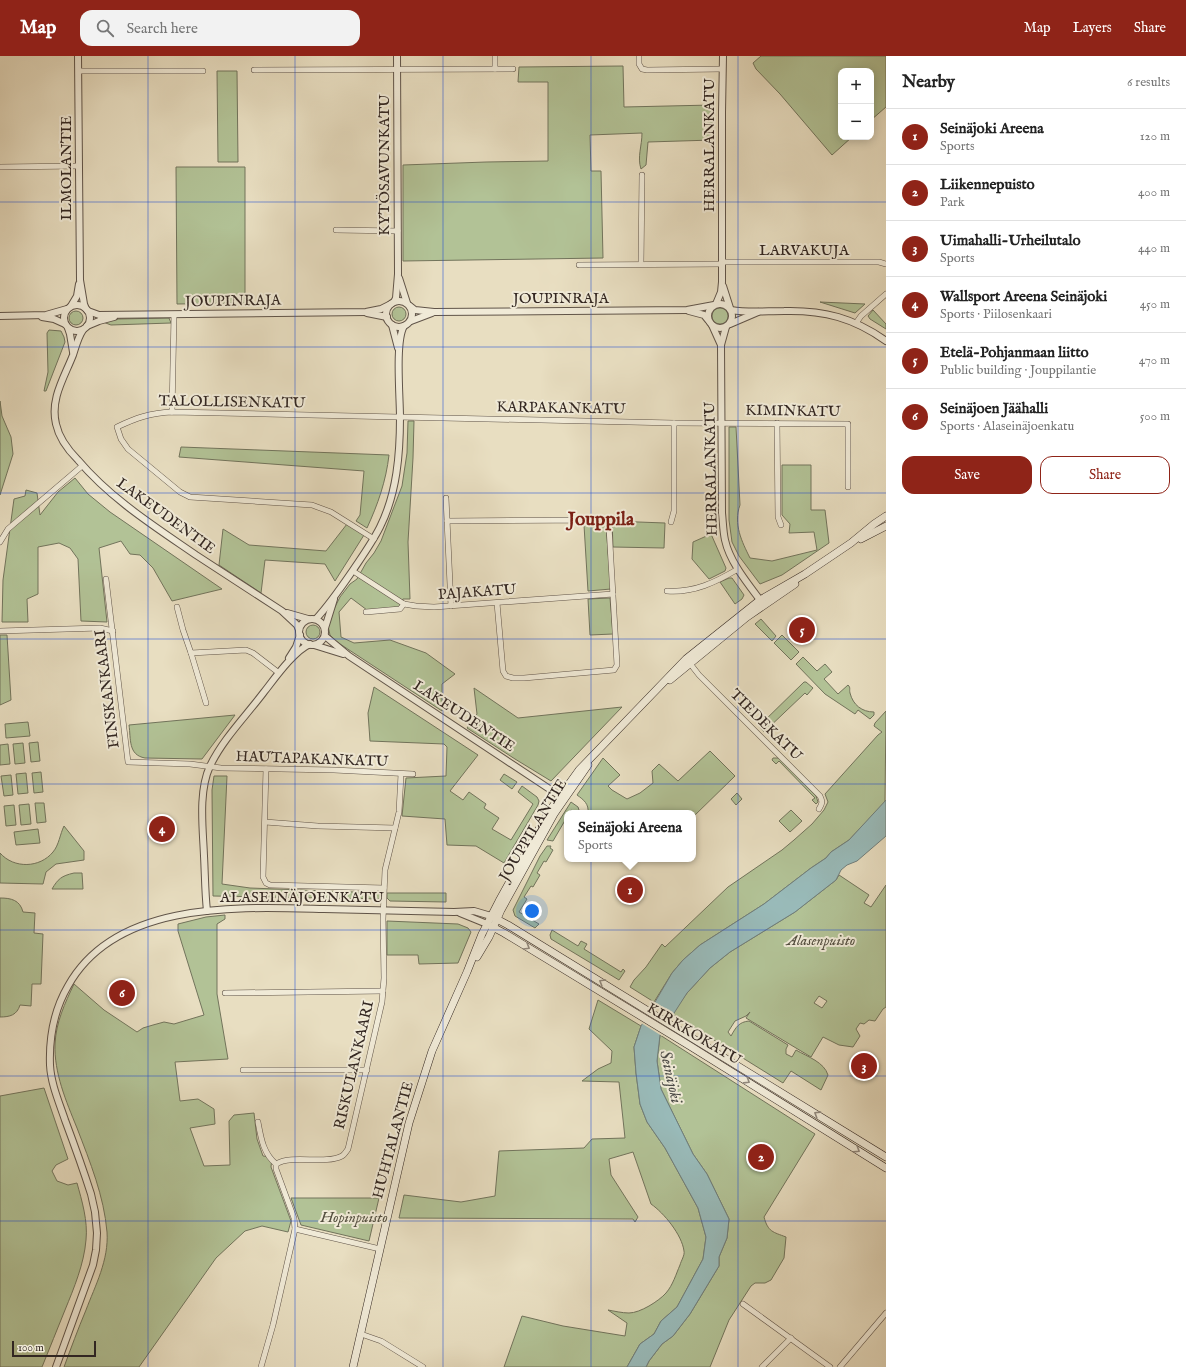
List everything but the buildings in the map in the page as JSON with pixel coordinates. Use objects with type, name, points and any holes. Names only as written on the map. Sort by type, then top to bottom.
[{"type":"main road","name":"JOUPPILANTIE","points":[[851,544],[874,524],[886,517]]},
{"type":"main road","name":"JOUPPILANTIE","points":[[494,917],[548,813],[562,797],[578,770],[655,692],[688,661],[762,603],[794,584],[805,574],[851,544],[886,526]]},
{"type":"main road","name":"HUHTALANTIE","points":[[353,1367],[395,1178],[417,1094],[437,1037],[468,972],[487,940],[490,926],[494,917]]},
{"type":"main road","name":"KIRKKOKATU","points":[[494,917],[886,1157]]},
{"type":"main road","name":"KIRKKOKATU","points":[[490,926],[690,1046],[886,1168]]},
{"type":"street","name":"ILMOLANTIE","points":[[78,56],[80,280],[84,304],[87,310]]},
{"type":"street","name":"KYTÖSAVUNKATU","points":[[392,303],[396,298],[398,274],[396,56]]},
{"type":"street","points":[[495,56],[495,69]]},
{"type":"street","points":[[639,56],[639,64],[642,69],[647,70],[722,69]]},
{"type":"street","name":"HERRALANKATU","points":[[715,305],[719,299],[722,282],[723,56]]},
{"type":"street","points":[[254,70],[513,69]]},
{"type":"street","points":[[79,71],[203,71]]},
{"type":"street","points":[[0,167],[79,166]]},
{"type":"street","points":[[641,264],[642,175]]},
{"type":"street","points":[[336,230],[398,231]]},
{"type":"street","name":"LARVAKUJA","points":[[579,265],[879,262],[886,264]]},
{"type":"street","name":"KYTÖSAVUNKATU","points":[[398,274],[408,305]]},
{"type":"street","name":"ILMOLANTIE","points":[[69,308],[77,296],[80,280]]},
{"type":"street","name":"HERRALANKATU","points":[[722,282],[731,309]]},
{"type":"street","points":[[856,323],[861,316],[886,294]]},
{"type":"street","points":[[392,325],[396,327],[404,326],[411,321],[412,314],[408,305],[402,301],[392,303],[387,310],[387,318],[392,325],[399,351]]},
{"type":"street","name":"JOUPINRAJA","points":[[87,310],[99,315],[366,312],[381,309],[392,303]]},
{"type":"street","points":[[760,312],[719,328],[710,323],[708,314],[711,307],[725,304],[731,309],[760,312],[812,311],[844,318],[856,323],[886,341]]},
{"type":"street","points":[[0,316],[35,316],[54,313],[79,305],[87,310],[90,319],[85,328],[75,331],[54,319],[35,316]]},
{"type":"street","name":"JOUPINRAJA","points":[[408,305],[415,310],[434,312],[687,310],[715,305]]},
{"type":"street","points":[[69,308],[64,316],[72,340],[73,354]]},
{"type":"street","points":[[727,326],[732,320],[731,309]]},
{"type":"street","name":"JOUPINRAJA","points":[[687,310],[704,315],[710,323]]},
{"type":"street","name":"JOUPINRAJA","points":[[366,312],[387,318]]},
{"type":"street","name":"JOUPINRAJA","points":[[411,321],[434,312]]},
{"type":"street","name":"JOUPINRAJA","points":[[85,328],[99,321],[124,314]]},
{"type":"street","points":[[172,412],[174,315]]},
{"type":"street","name":"HERRALANKATU","points":[[710,323],[721,345]]},
{"type":"street","points":[[316,619],[353,571],[374,538],[387,510],[398,464],[400,417],[399,351],[404,326]]},
{"type":"street","name":"HERRALANKATU","points":[[727,326],[721,345],[723,530],[728,552],[762,603]]},
{"type":"street","name":"LAKEUDENTIE","points":[[85,328],[80,334],[55,398],[54,410],[56,425],[60,437],[82,466],[110,494],[142,519],[282,611],[297,625],[300,632]]},
{"type":"street","name":"TALOLLISENKATU","points":[[374,538],[331,512],[312,505],[190,497],[180,492],[128,449],[121,439],[116,427],[138,417],[155,413],[172,412],[400,417]]},
{"type":"street","name":"KARPAKANKATU","points":[[400,417],[674,423],[722,422]]},
{"type":"street","name":"KIMINKATU","points":[[722,422],[848,424],[848,487]]},
{"type":"street","points":[[672,522],[674,510],[674,423]]},
{"type":"street","points":[[777,423],[778,517],[781,525]]},
{"type":"street","points":[[0,542],[8,529],[82,466]]},
{"type":"street","points":[[446,498],[451,606]]},
{"type":"street","points":[[447,521],[602,520],[607,522],[609,528],[617,665],[614,670],[524,678],[512,678],[506,676],[503,671],[497,603]]},
{"type":"street","points":[[667,591],[687,590],[702,587],[721,579],[738,568]]},
{"type":"street","name":"PAJAKATU","points":[[353,571],[404,604],[434,608],[613,594]]},
{"type":"street","name":"FINSKANKAARI","points":[[106,579],[128,762],[190,764],[210,767]]},
{"type":"street","points":[[283,668],[300,650],[312,644],[321,642],[325,636],[325,628],[335,596]]},
{"type":"street","points":[[366,612],[400,609],[404,604]]},
{"type":"street","points":[[177,607],[206,703]]},
{"type":"street","name":"LAKEUDENTIE","points":[[282,611],[296,617],[308,619]]},
{"type":"street","points":[[207,911],[203,812],[204,792],[210,767],[218,752],[231,734],[283,668],[296,647],[302,623],[308,619],[316,619],[320,621],[325,628]]},
{"type":"street","points":[[0,631],[100,628],[113,631]]},
{"type":"street","points":[[300,632],[303,641],[312,644]]},
{"type":"street","name":"LAKEUDENTIE","points":[[325,636],[348,656],[562,797]]},
{"type":"street","name":"LAKEUDENTIE","points":[[312,644],[348,656]]},
{"type":"street","points":[[191,653],[246,650],[254,653],[279,674]]},
{"type":"street","name":"TIEDEKATU","points":[[688,661],[699,675],[820,796],[822,804],[819,809]]},
{"type":"street","name":"HAUTAPAKANKATU","points":[[210,767],[334,770],[414,774]]},
{"type":"street","points":[[266,769],[263,877],[266,883],[270,885],[384,888]]},
{"type":"street","name":"RISKULANKAARI","points":[[276,1164],[285,1161],[332,1159],[341,1156],[348,1149],[382,1002],[384,978],[384,888],[386,862],[395,828],[401,796],[401,774]]},
{"type":"street","points":[[265,822],[318,826],[395,828]]},
{"type":"street","name":"ALASEINÄJOENKATU","points":[[56,1367],[91,1271],[96,1250],[97,1233],[95,1212],[91,1194],[54,1089],[50,1065],[51,1042],[54,1018],[62,996],[73,976],[91,956],[112,939],[134,928],[184,914],[207,911],[267,908],[457,912],[474,911],[494,917]]},
{"type":"street","name":"ALASEINÄJOENKATU","points":[[457,912],[490,926]]},
{"type":"street","points":[[225,993],[383,991]]},
{"type":"street","points":[[243,1070],[367,1070]]},
{"type":"street","points":[[258,1122],[264,1150],[270,1159],[276,1164],[276,1169],[294,1218],[295,1228],[273,1325],[260,1367]]},
{"type":"street","points":[[295,1228],[380,1249]]},
{"type":"street","points":[[743,1304],[830,1367]]},
{"type":"street","points":[[840,1367],[886,1313]]},
{"type":"street","points":[[361,1334],[381,1341],[423,1367]]},
{"type":"street","points":[[762,1367],[791,1338]]},
{"type":"green space","points":[[761,56],[886,56],[886,107],[874,117],[874,68],[838,68],[838,140],[849,140],[832,155],[780,94],[756,69],[753,63]]},
{"type":"green space","points":[[623,66],[624,107],[712,105],[713,140],[648,142],[646,165],[641,169],[640,156],[642,133],[590,135],[591,171],[601,171],[603,258],[403,261],[403,165],[548,161],[548,82],[518,82],[519,67]]},
{"type":"green space","points":[[217,71],[237,71],[238,162],[218,162]]},
{"type":"green space","points":[[176,167],[245,167],[245,303],[177,304]]},
{"type":"green space","points":[[820,302],[865,304],[855,313]]},
{"type":"green space","points":[[396,307],[402,307],[406,311],[406,317],[402,321],[396,321],[392,317],[392,311]]},
{"type":"green space","points":[[720,308],[727,313],[728,316],[723,323],[720,324],[713,319],[712,316],[717,309]]},
{"type":"green space","points":[[873,310],[886,324],[886,329],[870,319],[868,316]]},
{"type":"green space","points":[[73,311],[79,311],[83,315],[83,321],[79,325],[73,325],[69,321],[69,315]]},
{"type":"green space","points":[[169,318],[171,323],[111,325],[103,322],[118,319]]},
{"type":"green space","points":[[49,330],[61,331],[65,342],[46,391],[44,391],[48,372],[47,333]]},
{"type":"green space","points":[[0,401],[2,416],[11,437],[13,454],[0,495]]},
{"type":"green space","points":[[408,421],[414,421],[408,542],[410,599],[403,599],[399,607],[367,610],[351,598],[339,612],[341,637],[354,643],[390,640],[426,653],[455,674],[442,684],[442,711],[337,642],[330,635],[328,626],[340,597],[350,584],[357,579],[381,541],[402,486],[407,453]]},
{"type":"green space","points":[[729,427],[736,427],[740,505],[737,519],[741,539],[750,558],[772,561],[817,550],[814,532],[789,533],[790,524],[782,515],[782,465],[811,465],[811,510],[825,510],[829,543],[782,575],[760,584],[739,556],[732,542],[729,520]]},
{"type":"green space","points":[[181,447],[389,455],[381,492],[367,528],[356,521],[360,515],[364,471],[179,457]]},
{"type":"green space","points":[[75,478],[88,494],[110,512],[222,589],[172,601],[153,568],[140,555],[130,554],[121,541],[99,548],[107,622],[81,621],[78,559],[70,548],[59,543],[38,547],[38,594],[27,599],[28,622],[2,622],[3,580],[14,499],[25,496],[26,490],[37,493],[40,515],[58,492]]},
{"type":"green space","points":[[612,521],[665,523],[664,548],[613,547]]},
{"type":"green space","points":[[347,524],[364,535],[335,581],[325,564],[265,560],[261,593],[219,565],[223,529],[249,545],[326,551]]},
{"type":"green space","points":[[584,525],[606,525],[611,589],[588,591]]},
{"type":"green space","points":[[711,534],[726,568],[725,571],[709,579],[692,559],[693,542]]},
{"type":"green space","points":[[732,578],[744,595],[742,599],[735,604],[720,582]]},
{"type":"green space","points":[[610,598],[613,634],[590,635],[588,599]]},
{"type":"green space","points":[[761,619],[776,636],[772,641],[755,624]]},
{"type":"green space","points":[[310,625],[316,625],[320,629],[320,635],[316,639],[310,639],[306,635],[306,629]]},
{"type":"green space","points":[[0,635],[7,635],[11,700],[0,705]]},
{"type":"green space","points":[[782,635],[799,652],[791,660],[774,643]]},
{"type":"green space","points":[[803,657],[817,671],[825,664],[832,672],[824,679],[838,694],[848,685],[853,701],[862,709],[874,712],[874,715],[870,719],[858,710],[855,714],[825,694],[796,664]]},
{"type":"green space","points":[[804,682],[813,688],[807,695],[805,693],[764,732],[759,726]]},
{"type":"green space","points":[[374,687],[478,755],[450,791],[463,800],[469,792],[486,804],[484,808],[499,818],[492,829],[511,840],[533,804],[518,792],[522,786],[537,797],[539,801],[538,805],[504,863],[476,846],[447,845],[445,819],[402,816],[406,778],[446,776],[447,747],[444,744],[370,741],[368,713]]},
{"type":"green space","points":[[474,688],[518,718],[622,707],[551,781],[467,728],[477,714]]},
{"type":"green space","points":[[886,711],[885,802],[849,840],[831,852],[826,858],[764,904],[700,945],[683,960],[672,973],[654,1002],[630,987],[662,944],[665,947],[728,887],[782,850],[812,824],[824,810],[828,802],[825,794],[882,732],[874,726]]},
{"type":"green space","points":[[235,715],[202,759],[145,758],[136,754],[131,746],[129,725]]},
{"type":"green space","points":[[28,722],[30,736],[6,738],[5,724]]},
{"type":"green space","points":[[38,742],[40,761],[31,762],[29,743]]},
{"type":"green space","points":[[23,743],[25,763],[15,764],[13,744]]},
{"type":"green space","points":[[8,744],[10,764],[0,765],[0,745]]},
{"type":"green space","points":[[710,751],[735,776],[696,814],[696,810],[588,810],[586,802],[577,795],[603,758],[620,775],[608,786],[627,799],[640,793],[653,783],[652,771],[659,764],[678,781]]},
{"type":"green space","points":[[773,758],[780,758],[816,796],[818,802],[816,804],[812,800],[815,798],[779,761],[776,764],[772,760]]},
{"type":"green space","points":[[41,772],[43,792],[34,793],[32,773]]},
{"type":"green space","points":[[26,773],[28,793],[18,794],[16,774]]},
{"type":"green space","points":[[504,774],[517,782],[512,789],[500,780]]},
{"type":"green space","points":[[11,775],[13,795],[4,796],[1,776]]},
{"type":"green space","points":[[214,776],[227,776],[222,884],[250,888],[380,893],[380,899],[213,896],[212,790]]},
{"type":"green space","points":[[737,793],[742,799],[736,805],[731,799]]},
{"type":"green space","points":[[571,802],[578,807],[579,810],[571,810],[566,810]]},
{"type":"green space","points":[[35,803],[44,803],[46,822],[37,823]]},
{"type":"green space","points":[[29,804],[31,824],[21,825],[19,805]]},
{"type":"green space","points":[[14,805],[16,825],[6,826],[4,806]]},
{"type":"green space","points":[[791,810],[802,821],[790,832],[779,821]]},
{"type":"green space","points":[[564,813],[564,822],[553,841],[547,840]]},
{"type":"green space","points":[[64,826],[84,851],[84,860],[56,864],[46,872],[43,884],[0,883],[0,853],[12,862],[19,864],[34,864],[48,857],[53,852]]},
{"type":"green space","points":[[38,829],[40,843],[16,845],[14,832]]},
{"type":"green space","points":[[547,846],[551,846],[550,848],[553,850],[537,873],[540,875],[533,887],[531,886],[524,897],[527,899],[519,912],[539,924],[535,928],[515,916],[513,910],[540,856]]},
{"type":"green space","points":[[74,873],[82,873],[83,889],[52,889],[60,878]]},
{"type":"green space","name":"Alasenpuisto","points":[[839,875],[869,895],[864,903],[871,907],[886,885],[886,1007],[875,1021],[869,1020],[864,1024],[860,1023],[856,1029],[860,1036],[853,1047],[839,1045],[823,1037],[811,1057],[746,1018],[750,1012],[746,1016],[735,1021],[728,1032],[731,1036],[738,1026],[743,1022],[749,1021],[788,1045],[786,1054],[792,1057],[796,1050],[815,1060],[826,1070],[828,1075],[821,1090],[791,1071],[783,1083],[672,1014],[687,993],[710,968],[730,952],[795,912],[836,880]],"holes":[[[819,996],[827,1001],[822,1008],[814,1003]]]},
{"type":"green space","points":[[387,893],[446,893],[446,902],[390,901],[387,898]]},
{"type":"green space","points":[[0,898],[14,900],[20,905],[23,912],[35,913],[34,933],[43,934],[41,984],[32,984],[31,1006],[20,1005],[13,1015],[7,1017],[0,1017]]},
{"type":"green space","points":[[225,915],[225,919],[217,924],[217,994],[228,1059],[175,1062],[180,1101],[198,1099],[214,1109],[215,1124],[190,1128],[204,1166],[230,1165],[229,1121],[234,1115],[254,1113],[257,1139],[263,1156],[272,1157],[271,1167],[291,1221],[288,1232],[262,1226],[245,1231],[216,1258],[139,1367],[64,1367],[101,1272],[107,1242],[107,1232],[100,1192],[65,1097],[56,1066],[55,1044],[57,1028],[67,998],[74,984],[104,1010],[137,1032],[143,1028],[164,1022],[174,1024],[204,1015],[178,931],[178,924],[206,917]]},
{"type":"green space","points":[[387,921],[458,924],[468,928],[471,932],[458,963],[419,964],[418,955],[387,955]]},
{"type":"green space","points":[[552,930],[578,946],[581,941],[587,944],[584,949],[621,972],[623,969],[625,971],[619,980],[551,939],[550,935]]},
{"type":"green space","points":[[598,1000],[641,1026],[634,1047],[640,1104],[647,1122],[665,1148],[698,1208],[706,1237],[703,1259],[677,1307],[661,1321],[654,1334],[640,1344],[627,1367],[504,1367],[522,1316],[563,1326],[625,1336],[627,1323],[608,1310],[629,1313],[644,1309],[659,1300],[671,1287],[684,1254],[683,1245],[676,1231],[667,1219],[651,1204],[633,1152],[609,1159],[611,1175],[638,1217],[635,1222],[633,1219],[399,1218],[404,1195],[461,1202],[495,1196],[499,1151],[584,1148],[592,1139],[625,1138],[619,1082],[582,1081],[598,1069],[611,1063],[612,1051],[589,1029]]},
{"type":"green space","points":[[660,1035],[815,1134],[764,1217],[769,1229],[786,1237],[784,1258],[771,1280],[765,1283],[755,1283],[751,1286],[729,1320],[710,1367],[646,1367],[662,1344],[673,1336],[690,1314],[719,1266],[719,1257],[727,1238],[729,1219],[707,1174],[693,1154],[661,1089],[657,1061]]},
{"type":"green space","points":[[44,1088],[68,1159],[56,1165],[52,1171],[57,1181],[68,1185],[77,1183],[85,1218],[85,1249],[75,1285],[42,1367],[0,1367],[0,1096]]},
{"type":"green space","name":"Hopinpuisto","points":[[291,1198],[379,1198],[369,1241],[301,1225]]},
{"type":"water","points":[[886,800],[886,836],[857,861],[847,865],[841,870],[836,880],[795,912],[730,952],[710,968],[687,993],[660,1035],[657,1061],[661,1089],[693,1154],[707,1174],[729,1219],[727,1238],[719,1257],[719,1266],[690,1314],[673,1336],[662,1344],[646,1367],[627,1367],[640,1344],[654,1334],[661,1321],[677,1307],[703,1259],[706,1237],[698,1208],[665,1148],[647,1122],[640,1104],[634,1047],[641,1026],[672,973],[683,960],[700,945],[764,904],[826,858],[831,852],[849,840]]},
{"type":"pier","points":[[651,1003],[673,1017],[662,1036],[641,1023]]},
{"type":"place","name":"Etelä-Pohjanmaan liitto","points":[[802,630]]},
{"type":"place","name":"Wallsport Areena Seinäjoki","points":[[162,829]]},
{"type":"place","name":"Seinäjoki Areena","points":[[630,890]]},
{"type":"place","name":"Seinäjoen Jäähalli","points":[[122,993]]},
{"type":"place","name":"Uimahalli-Urheilutalo","points":[[864,1066]]},
{"type":"place","name":"Liikennepuisto","points":[[761,1157]]},
{"type":"district","name":"Jouppila","points":[[601,520]]},
{"type":"water label","name":"Seinäjoki","points":[[670,1077]]}]
